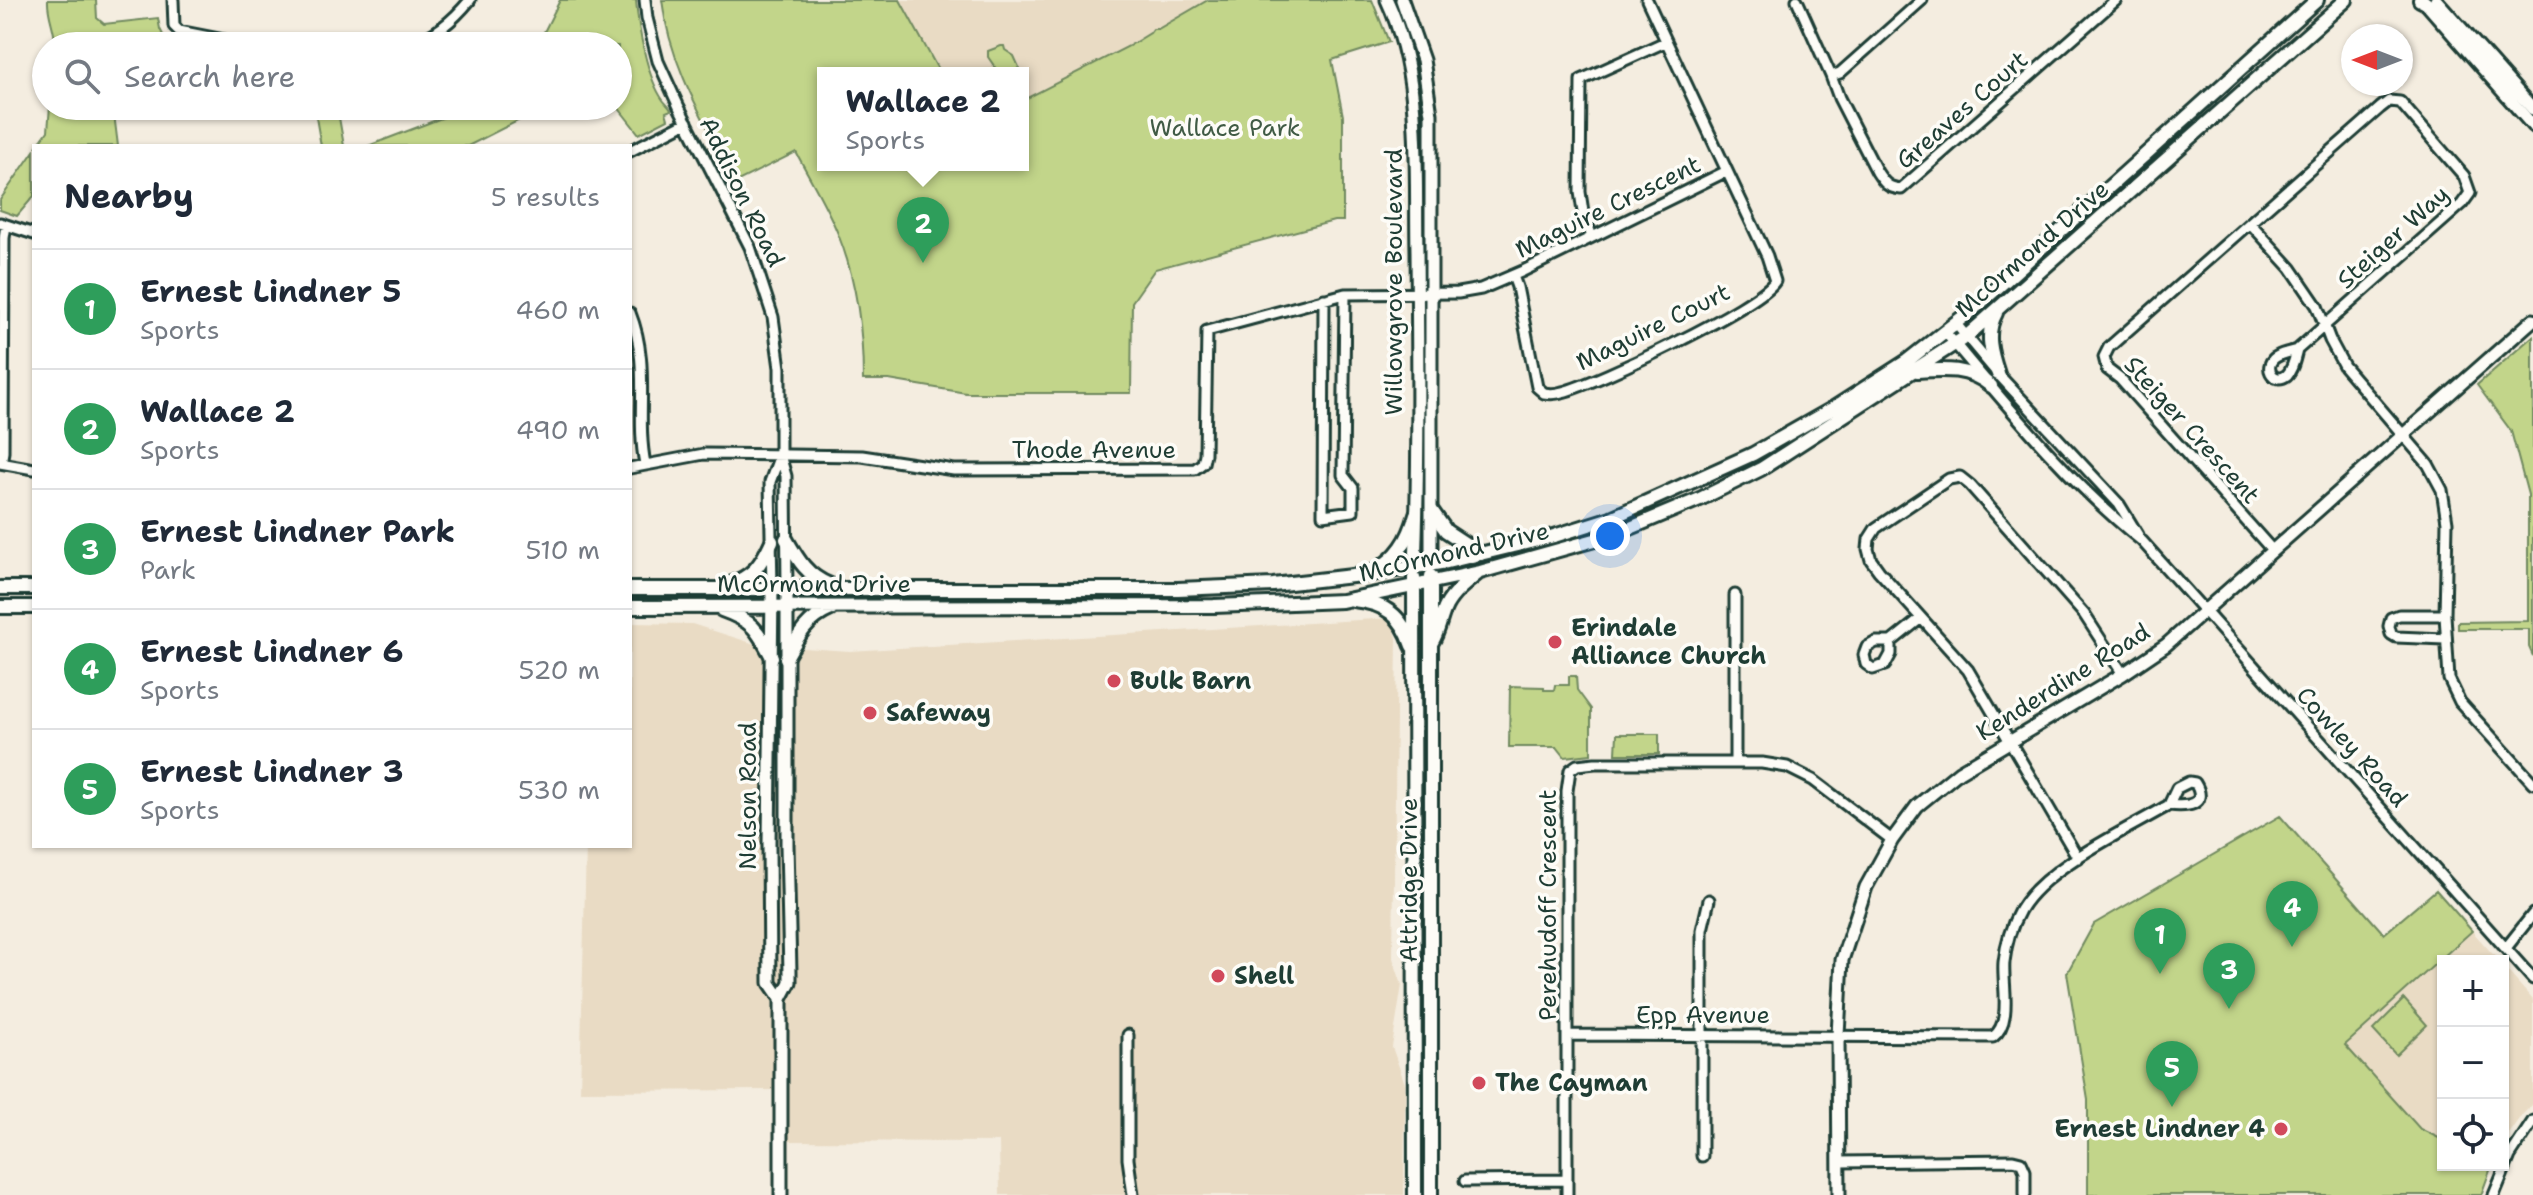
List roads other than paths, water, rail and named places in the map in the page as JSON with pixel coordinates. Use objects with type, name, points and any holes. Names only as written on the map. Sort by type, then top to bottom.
[{"type":"main road","name":"McOrmond Drive","points":[[632,589],[1178,589],[1273,585],[1431,564],[1554,536],[1611,518],[1753,454],[1907,361],[1950,328],[2317,0]]},
{"type":"main road","name":"McOrmond Drive","points":[[632,607],[1214,606],[1342,601],[1480,572],[1616,534],[1700,499],[1761,469],[1967,336],[2341,4],[2352,0]]},
{"type":"main road","points":[[1998,374],[1991,354],[1989,325],[1999,308]]},
{"type":"main road","points":[[1914,372],[1957,369],[1991,386]]},
{"type":"main road","points":[[1432,511],[1446,531],[1481,554]]},
{"type":"main road","points":[[1370,574],[1388,563],[1404,545],[1412,532],[1416,514]]},
{"type":"main road","points":[[786,539],[803,568],[815,579],[836,588]]},
{"type":"main road","points":[[712,589],[747,578],[764,558],[772,541]]},
{"type":"main road","name":"Attridge Drive","points":[[1431,564],[1431,1195]]},
{"type":"main road","name":"Attridge Drive","points":[[1415,567],[1415,1195]]},
{"type":"main road","points":[[1432,642],[1445,607],[1462,586],[1480,572]]},
{"type":"main road","points":[[0,588],[32,588]]},
{"type":"main road","points":[[1071,605],[1099,588]]},
{"type":"main road","points":[[1342,601],[1379,605],[1394,615],[1408,634],[1415,655]]},
{"type":"main road","points":[[786,658],[809,621],[817,614],[838,606]]},
{"type":"main road","points":[[0,607],[32,607]]},
{"type":"main road","points":[[712,607],[744,618],[760,635],[772,657]]},
{"type":"street","points":[[173,0],[174,26],[184,32]]},
{"type":"street","points":[[437,32],[452,21],[470,0]]},
{"type":"street","name":"Addison Road","points":[[645,0],[658,61],[750,247],[768,295],[778,339],[780,368],[780,455],[786,476],[787,589]]},
{"type":"street","name":"Maguire Crescent","points":[[1417,294],[1481,289],[1727,171],[1647,0]]},
{"type":"street","points":[[1797,0],[1831,76],[1840,73],[1922,0]]},
{"type":"street","name":"Greaves Court","points":[[1831,76],[1877,172],[1884,183],[1901,189],[2116,0]]},
{"type":"street","points":[[2426,1],[2533,109]]},
{"type":"street","points":[[2426,1],[2533,126]]},
{"type":"street","points":[[1389,5],[1407,2]]},
{"type":"street","name":"Willowgrove Boulevard","points":[[1407,2],[1423,60],[1431,114],[1431,564]]},
{"type":"street","name":"Willowgrove Boulevard","points":[[1389,5],[1407,56],[1412,91],[1417,294],[1415,567]]},
{"type":"street","points":[[1592,237],[1580,192],[1581,80],[1665,42]]},
{"type":"street","name":"Steiger Way","points":[[2250,223],[2389,101],[2400,102],[2464,176],[2470,193],[2462,204],[2324,326]]},
{"type":"street","points":[[632,150],[687,122]]},
{"type":"street","name":"Maguire Court","points":[[1513,276],[1537,387],[1544,393],[1563,392],[1652,354],[1745,304],[1775,281],[1767,256],[1727,171]]},
{"type":"street","points":[[2250,223],[2291,268],[2317,306],[2344,366],[2428,464],[2442,490],[2447,522],[2445,639],[2449,679],[2460,702],[2533,783]]},
{"type":"street","name":"Steiger Crescent","points":[[2250,223],[2109,347],[2104,357],[2107,369],[2130,390],[2273,551]]},
{"type":"street","points":[[32,233],[3,224],[3,452],[0,463],[32,469]]},
{"type":"street","points":[[1324,299],[1323,515],[1353,511],[1353,488],[1343,475],[1345,294]]},
{"type":"street","name":"Thode Avenue","points":[[780,455],[862,456],[954,470],[1195,469],[1203,463],[1205,454],[1207,331],[1345,294],[1417,294]]},
{"type":"street","points":[[632,319],[642,361],[645,464]]},
{"type":"street","name":"Kenderdine Road","points":[[1839,1195],[1838,1035],[1842,960],[1866,887],[1892,840],[1917,806],[1959,772],[2166,645],[2533,320]]},
{"type":"street","points":[[2297,350],[2324,326]]},
{"type":"street","name":"Cowley Road","points":[[1950,328],[1967,336],[1998,374],[2119,504],[2142,541],[2533,979]]},
{"type":"street","name":"Cowley Road","points":[[1950,328],[1955,344],[1991,386],[2106,512],[2142,541]]},
{"type":"street","points":[[632,467],[704,454],[780,455]]},
{"type":"street","name":"Addison Road","points":[[772,589],[770,482],[780,455]]},
{"type":"street","points":[[2123,674],[2084,614],[1960,477],[1949,479],[1876,528],[1869,539],[1868,549],[1879,571],[1968,670],[2078,858],[2169,805]]},
{"type":"street","name":"Nelson Road","points":[[772,589],[770,983],[781,999]]},
{"type":"street","name":"Nelson Road","points":[[781,1195],[781,999],[790,982],[787,589]]},
{"type":"street","points":[[1735,595],[1735,763]]},
{"type":"street","points":[[2445,615],[2399,615],[2391,618],[2389,626],[2391,634],[2396,637],[2445,639]]},
{"type":"street","points":[[1891,642],[1921,618]]},
{"type":"street","name":"Perehudoff Crescent","points":[[1567,1195],[1567,791],[1570,770],[1577,765],[1595,763],[1762,763],[1787,767],[1813,780],[1892,840]]},
{"type":"street","name":"Epp Avenue","points":[[1568,1035],[1993,1037],[2000,1032],[2004,1020],[2003,965],[2011,929],[2030,896],[2053,873],[2078,858]]},
{"type":"street","points":[[1702,1156],[1702,930],[1709,900]]},
{"type":"street","points":[[2506,948],[2533,914]]},
{"type":"street","points":[[1128,1035],[1128,1159],[1133,1195]]},
{"type":"street","points":[[2494,1195],[2510,1156],[2533,1121]]},
{"type":"street","points":[[1839,1162],[2013,1160],[2021,1162],[2025,1171],[2025,1195]]},
{"type":"street","points":[[1465,1181],[1567,1180]]},
{"type":"place","name":"Wallace 2","points":[[923,263]]},
{"type":"place","name":"Erindale Alliance Church","points":[[1555,642]]},
{"type":"place","name":"Bulk Barn","points":[[1114,681]]},
{"type":"place","name":"Safeway","points":[[870,713]]},
{"type":"place","name":"Ernest Lindner 6","points":[[2292,947]]},
{"type":"place","name":"Ernest Lindner 5","points":[[2160,974]]},
{"type":"place","name":"Shell","points":[[1218,976]]},
{"type":"place","name":"Ernest Lindner Park","points":[[2229,1009]]},
{"type":"place","name":"The Cayman","points":[[1479,1083]]},
{"type":"place","name":"Ernest Lindner 3","points":[[2172,1107]]},
{"type":"place","name":"Ernest Lindner 4","points":[[2281,1129]]},
{"type":"park label","name":"Wallace Park","points":[[1225,128]]}]
